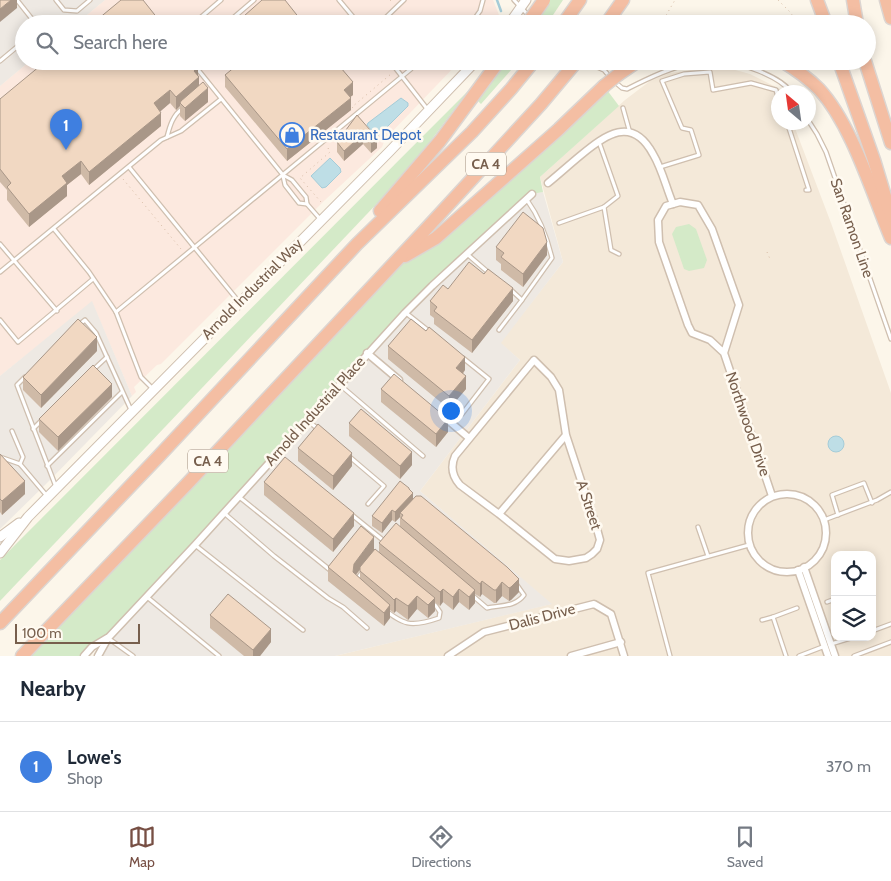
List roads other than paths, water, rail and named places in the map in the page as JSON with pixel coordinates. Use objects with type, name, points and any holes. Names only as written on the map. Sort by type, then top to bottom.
[{"type":"highway","points":[[534,15],[544,0]]},
{"type":"highway","points":[[570,15],[579,0]]},
{"type":"highway","points":[[817,0],[823,15]]},
{"type":"highway","points":[[853,0],[856,15]]},
{"type":"highway","points":[[886,0],[891,18]]},
{"type":"highway","points":[[613,15],[622,3]]},
{"type":"highway","points":[[357,244],[375,216],[420,166],[492,70]]},
{"type":"highway","name":"CA 4","points":[[3,620],[357,244],[472,132],[527,70]]},
{"type":"highway","name":"CA 4","points":[[22,656],[187,484],[541,104],[569,70]]},
{"type":"highway","points":[[392,264],[436,238],[604,86],[625,70]]},
{"type":"highway","points":[[795,70],[820,90],[838,116],[857,154],[891,238]]},
{"type":"highway","points":[[842,70],[874,160],[891,216]]},
{"type":"highway","points":[[868,70],[891,143]]},
{"type":"street","points":[[515,15],[523,4]]},
{"type":"street","name":"Arnold Industrial Way","points":[[0,553],[28,516],[322,220],[468,70]]},
{"type":"street","points":[[548,182],[608,135],[621,132],[630,133],[646,142],[659,167],[673,204]]},
{"type":"street","name":"Arnold Industrial Place","points":[[98,656],[108,638],[195,545],[367,353],[405,313],[530,197]]},
{"type":"street","name":"Northwood Drive","points":[[724,353],[739,305],[712,229],[698,205],[680,202],[666,206],[658,220],[658,242],[692,333],[710,340],[724,353],[772,496]]},
{"type":"street","points":[[367,353],[404,384]]},
{"type":"street","name":"A Street","points":[[534,360],[551,377],[559,390],[566,435],[600,540],[597,549],[592,554],[586,558],[569,561],[555,559],[460,485],[456,480],[452,463],[469,438],[534,360]]},
{"type":"street","points":[[440,414],[469,438]]},
{"type":"street","points":[[499,514],[566,435]]},
{"type":"street","name":"Northwood Drive","points":[[749,545],[748,527],[754,511],[762,502],[772,496],[793,494],[803,497],[816,507],[824,520]]},
{"type":"street","name":"Arnold Industrial Way","points":[[0,537],[28,516]]},
{"type":"street","points":[[749,545],[755,556],[763,564],[774,570],[786,572],[801,569],[812,562],[823,547],[826,529],[824,520]]},
{"type":"street","points":[[801,569],[828,645],[835,656]]},
{"type":"street","name":"Dalis Drive","points":[[448,656],[484,632],[594,604],[611,614],[624,656]]},
{"type":"street","name":"Arnold Industrial Place","points":[[84,656],[92,647],[108,638]]},
{"type":"street","points":[[571,656],[621,642]]},
{"type":"street","points":[[828,645],[828,656]]},
{"type":"lane","points":[[18,0],[29,15]]},
{"type":"lane","points":[[56,0],[64,10],[77,11],[90,0]]},
{"type":"lane","points":[[204,15],[221,0]]},
{"type":"lane","points":[[236,15],[254,0]]},
{"type":"lane","points":[[339,0],[352,15]]},
{"type":"lane","points":[[388,15],[404,0]]},
{"type":"lane","points":[[477,15],[483,0]]},
{"type":"lane","points":[[514,0],[523,4]]},
{"type":"lane","points":[[0,61],[15,48]]},
{"type":"lane","points":[[198,70],[283,175],[292,180],[306,197],[307,204],[322,220]]},
{"type":"lane","points":[[397,70],[429,111]]},
{"type":"lane","points":[[116,312],[410,70]]},
{"type":"lane","points":[[604,70],[622,88],[627,89],[668,70]]},
{"type":"lane","points":[[756,70],[783,85]]},
{"type":"lane","points":[[659,167],[699,155],[691,130],[682,128],[662,81],[684,74],[710,72],[713,90],[751,83],[771,89]]},
{"type":"lane","points":[[204,90],[210,85]]},
{"type":"lane","points":[[0,272],[161,140],[181,131],[221,99]]},
{"type":"lane","points":[[167,137],[177,112],[184,107]]},
{"type":"lane","points":[[623,108],[630,133]]},
{"type":"lane","points":[[790,130],[809,190],[806,190]]},
{"type":"lane","name":"San Ramon Line","points":[[814,130],[826,152],[891,339]]},
{"type":"lane","points":[[559,223],[604,207],[618,196],[598,141]]},
{"type":"lane","points":[[128,166],[239,302]]},
{"type":"lane","points":[[283,175],[285,185],[299,203],[307,204]]},
{"type":"lane","points":[[499,330],[552,258],[547,238],[530,197]]},
{"type":"lane","points":[[604,207],[611,250],[619,254]]},
{"type":"lane","points":[[54,229],[116,312],[141,376],[153,390]]},
{"type":"lane","points":[[0,244],[57,311]]},
{"type":"lane","points":[[467,254],[494,277]]},
{"type":"lane","points":[[0,320],[18,342],[93,279]]},
{"type":"lane","points":[[508,288],[522,300]]},
{"type":"lane","points":[[405,313],[436,337]]},
{"type":"lane","points":[[78,326],[85,320],[96,332],[132,411]]},
{"type":"lane","points":[[458,355],[489,379],[462,414]]},
{"type":"lane","points":[[93,370],[107,356]]},
{"type":"lane","points":[[30,372],[17,385],[56,488]]},
{"type":"lane","points":[[339,384],[424,456]]},
{"type":"lane","points":[[47,466],[122,392]]},
{"type":"lane","points":[[33,429],[47,416]]},
{"type":"lane","points":[[306,420],[320,432]]},
{"type":"lane","points":[[12,432],[23,457],[20,464]]},
{"type":"lane","points":[[278,452],[285,458]]},
{"type":"lane","points":[[349,456],[384,486],[368,504]]},
{"type":"lane","points":[[0,457],[20,464],[47,497]]},
{"type":"lane","points":[[838,515],[832,495],[864,483],[872,503]]},
{"type":"lane","points":[[824,520],[872,503],[891,492]]},
{"type":"lane","points":[[238,496],[330,570],[335,562]]},
{"type":"lane","points":[[223,512],[274,556],[328,598],[343,607],[367,628]]},
{"type":"lane","points":[[350,514],[384,541]]},
{"type":"lane","points":[[359,533],[365,526]]},
{"type":"lane","points":[[698,527],[708,556]]},
{"type":"lane","points":[[374,557],[436,606],[440,612],[439,618],[425,623],[408,623],[396,620],[356,585],[357,579],[389,535]]},
{"type":"lane","points":[[195,545],[303,630]]},
{"type":"lane","points":[[670,656],[648,573],[749,545]]},
{"type":"lane","points":[[472,595],[487,608],[505,606],[520,600],[524,595],[516,584]]},
{"type":"lane","points":[[147,596],[219,656]]},
{"type":"lane","points":[[827,602],[831,600]]},
{"type":"lane","points":[[762,620],[797,608]]},
{"type":"lane","points":[[773,617],[786,656]]},
{"type":"lane","points":[[876,630],[891,624]]},
{"type":"lane","points":[[108,638],[133,656]]},
{"type":"lane","points":[[799,656],[841,641]]},
{"type":"lane","points":[[854,656],[891,642]]},
{"type":"water","points":[[401,98],[408,103],[408,106],[376,136],[367,125],[368,123]]},
{"type":"water","points":[[330,158],[340,168],[341,172],[326,187],[322,188],[311,176]]},
{"type":"water","points":[[836,436],[844,444],[836,452],[828,444]]},
{"type":"waterway","points":[[497,0],[501,11]]},
{"type":"place","name":"Restaurant Depot","points":[[292,135]]},
{"type":"place","name":"Lowe's","points":[[66,150]]}]
